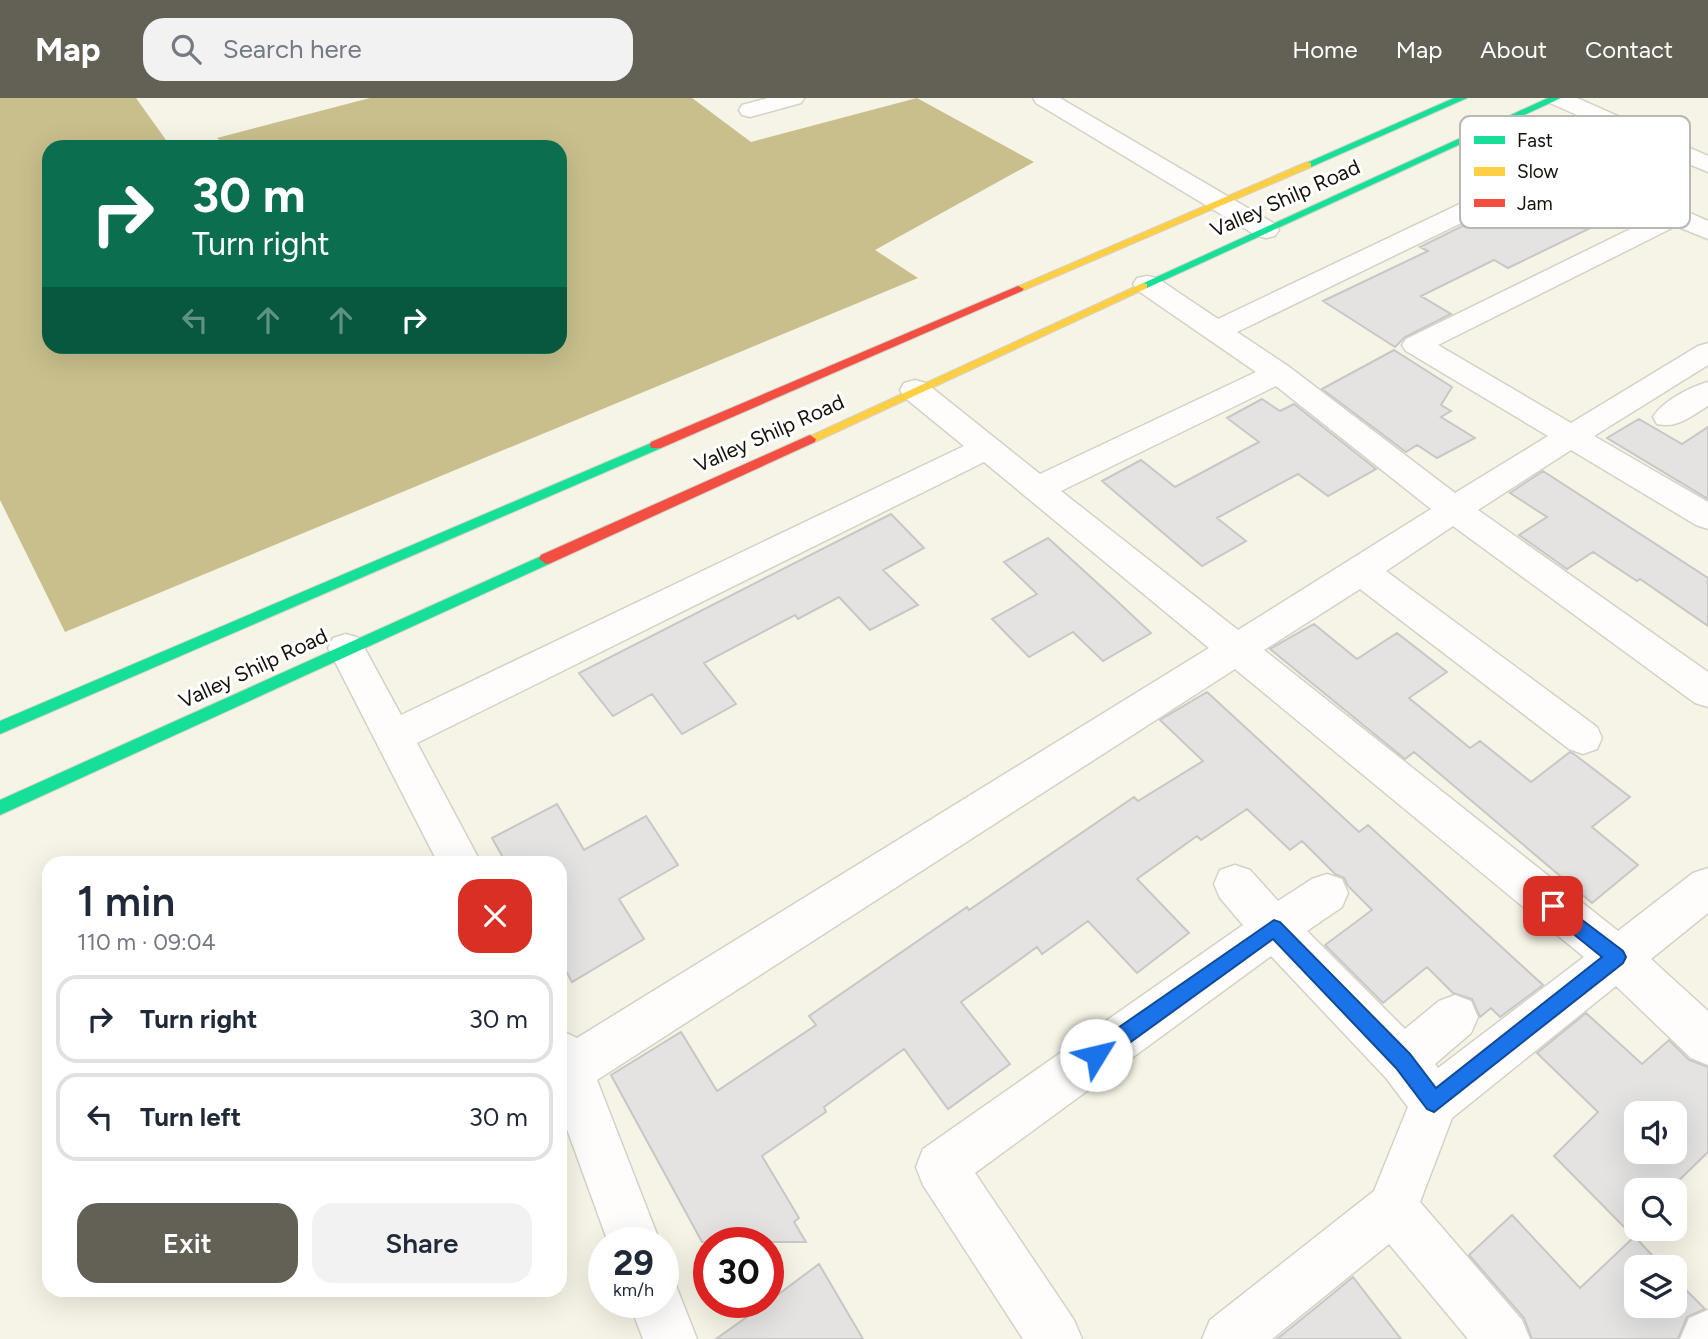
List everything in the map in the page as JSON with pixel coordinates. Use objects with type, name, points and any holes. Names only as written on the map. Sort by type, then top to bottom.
[{"type":"street","points":[[750,110],[793,98]]},
{"type":"street","points":[[1044,98],[1266,230]]},
{"type":"street","name":"Valley Shilp Road","points":[[0,728],[1462,98]]},
{"type":"street","points":[[1557,98],[1598,116]]},
{"type":"street","name":"Valley Shilp Road","points":[[1517,116],[1557,98]]},
{"type":"street","name":"Valley Shilp Road","points":[[0,808],[779,445],[915,390],[1460,142]]},
{"type":"street","points":[[1690,157],[1708,165]]},
{"type":"street","points":[[1216,331],[1460,214]]},
{"type":"street","points":[[1690,223],[1708,231]]},
{"type":"street","points":[[1652,228],[1416,345],[1708,517]]},
{"type":"street","points":[[1147,284],[1278,373],[1452,509],[1708,692]]},
{"type":"street","points":[[567,1060],[1234,650],[1361,571],[1452,509],[1572,438],[1708,352]]},
{"type":"street","points":[[1037,489],[1278,373]]},
{"type":"street","points":[[915,390],[1616,957],[1708,1042]]},
{"type":"street","points":[[1668,418],[1708,392]]},
{"type":"street","points":[[744,407],[759,424]]},
{"type":"street","points":[[393,737],[986,448]]},
{"type":"street","points":[[1361,571],[1583,738]]},
{"type":"street","points":[[346,648],[456,856]]},
{"type":"street","points":[[1235,884],[1403,1061],[1434,1102]]},
{"type":"street","points":[[1229,1339],[1392,1209],[1434,1102],[1708,887]]},
{"type":"street","points":[[1055,1339],[941,1167],[1326,893]]},
{"type":"street","points":[[1403,1061],[1455,1017]]},
{"type":"street","points":[[567,1070],[628,1227]]},
{"type":"street","points":[[1392,1209],[1503,1339]]},
{"type":"street","points":[[662,1318],[670,1339]]},
{"type":"shaded area","points":[[0,98],[136,98],[166,140],[42,140],[42,354],[567,354],[567,140],[217,138],[370,98],[692,98],[751,142],[917,98],[1034,162],[875,250],[918,278],[65,632],[0,500]]},
{"type":"building","points":[[1460,227],[1590,228],[1508,268],[1494,260],[1421,296],[1451,314],[1405,337],[1395,347],[1323,301],[1428,251],[1420,247]]},
{"type":"building","points":[[1394,350],[1452,387],[1441,405],[1451,411],[1441,417],[1475,438],[1437,458],[1417,445],[1406,452],[1322,389]]},
{"type":"building","points":[[1262,399],[1280,411],[1294,404],[1376,469],[1328,496],[1298,474],[1217,518],[1246,541],[1202,566],[1102,481],[1141,460],[1175,487],[1259,442],[1227,418]]},
{"type":"building","points":[[1639,419],[1682,444],[1708,427],[1708,499],[1607,438]]},
{"type":"building","points":[[1543,471],[1708,578],[1708,626],[1640,579],[1637,581],[1593,552],[1567,569],[1519,535],[1547,517],[1510,493]]},
{"type":"building","points":[[891,514],[924,548],[883,570],[918,605],[870,630],[839,597],[798,619],[795,615],[704,663],[736,704],[682,734],[652,694],[613,716],[579,673]]},
{"type":"building","points":[[1048,538],[1151,633],[1103,661],[1073,632],[1029,657],[992,619],[1037,594],[1004,562]]},
{"type":"building","points":[[1314,624],[1357,659],[1397,633],[1447,672],[1409,698],[1470,748],[1480,741],[1531,782],[1570,752],[1574,754],[1630,797],[1592,827],[1638,865],[1592,903],[1414,752],[1405,759],[1270,649]]},
{"type":"building","points":[[1207,692],[1359,832],[1368,825],[1543,985],[1500,1017],[1491,1008],[1480,1017],[1472,999],[1453,993],[1427,967],[1383,1003],[1325,945],[1372,910],[1348,886],[1344,878],[1335,874],[1302,841],[1290,850],[1247,809],[1201,840],[1197,836],[1137,879],[1189,933],[1137,973],[1088,921],[1042,954],[1037,947],[961,1002],[1010,1064],[948,1109],[904,1049],[824,1107],[826,1112],[762,1156],[799,1218],[794,1222],[806,1242],[784,1242],[784,1227],[694,1227],[611,1075],[681,1032],[717,1091],[816,1025],[809,1016],[967,907],[969,910],[1134,797],[1138,801],[1203,761],[1160,720]]},
{"type":"building","points":[[557,804],[584,850],[646,816],[678,865],[619,899],[644,939],[572,982],[567,973],[567,856],[502,856],[492,838]]},
{"type":"building","points":[[1586,1013],[1642,1064],[1669,1040],[1689,1060],[1708,1067],[1708,1152],[1681,1178],[1624,1178],[1624,1227],[1554,1156],[1598,1112],[1537,1053]]},
{"type":"building","points":[[1512,1215],[1580,1288],[1630,1241],[1639,1241],[1652,1255],[1624,1255],[1624,1318],[1687,1318],[1678,1339],[1532,1339],[1524,1318],[1469,1255]]},
{"type":"building","points":[[819,1264],[863,1339],[716,1339],[746,1318],[784,1318],[784,1290]]},
{"type":"building","points":[[1353,1277],[1401,1339],[1277,1339],[1324,1301]]},
{"type":"building","points":[[1687,1291],[1705,1309],[1687,1317]]},
{"type":"traffic: fast","points":[[1307,165],[1462,98]]},
{"type":"traffic: fast","points":[[1516,116],[1556,98]]},
{"type":"traffic: fast","points":[[1143,286],[1460,142]]},
{"type":"traffic: fast","points":[[0,728],[656,445]]},
{"type":"traffic: fast","points":[[0,808],[546,559]]},
{"type":"traffic: slow","points":[[1018,289],[1307,165]]},
{"type":"traffic: slow","points":[[810,439],[1143,286]]},
{"type":"traffic: jam","points":[[656,445],[1018,289]]},
{"type":"traffic: jam","points":[[546,559],[810,439]]},
{"type":"route","points":[[1096,1055],[1274,928],[1403,1061],[1434,1102],[1616,957],[1553,906]]}]
